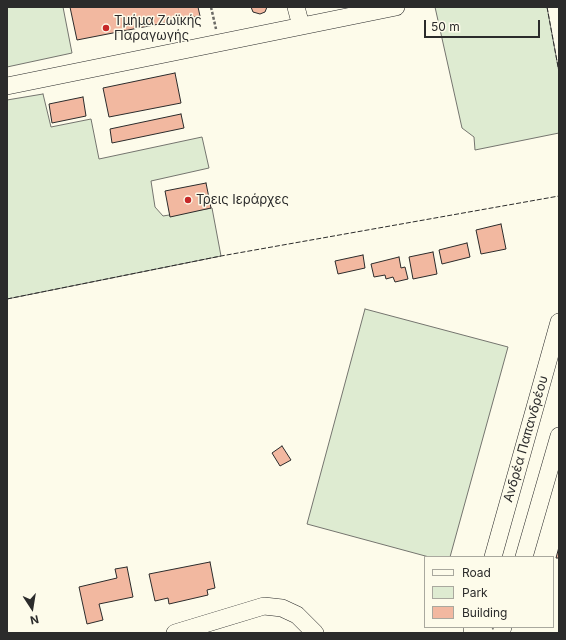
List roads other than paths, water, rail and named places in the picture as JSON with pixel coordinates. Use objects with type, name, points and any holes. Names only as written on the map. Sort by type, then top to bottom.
[{"type":"street","points":[[296,7],[301,26]]},
{"type":"street","points":[[7,86],[396,7]]},
{"type":"street","name":"Ανδρέα Παπανδρέου","points":[[493,556],[559,322]]},
{"type":"street","points":[[524,556],[554,472],[559,436]]},
{"type":"street","points":[[175,633],[264,606],[282,608],[297,615],[315,633]]},
{"type":"place","name":"Τμήμα Ζωϊκής Παραγωγής","points":[[106,28]]},
{"type":"place","name":"Τρεις Ιεράρχες","points":[[188,200]]}]
